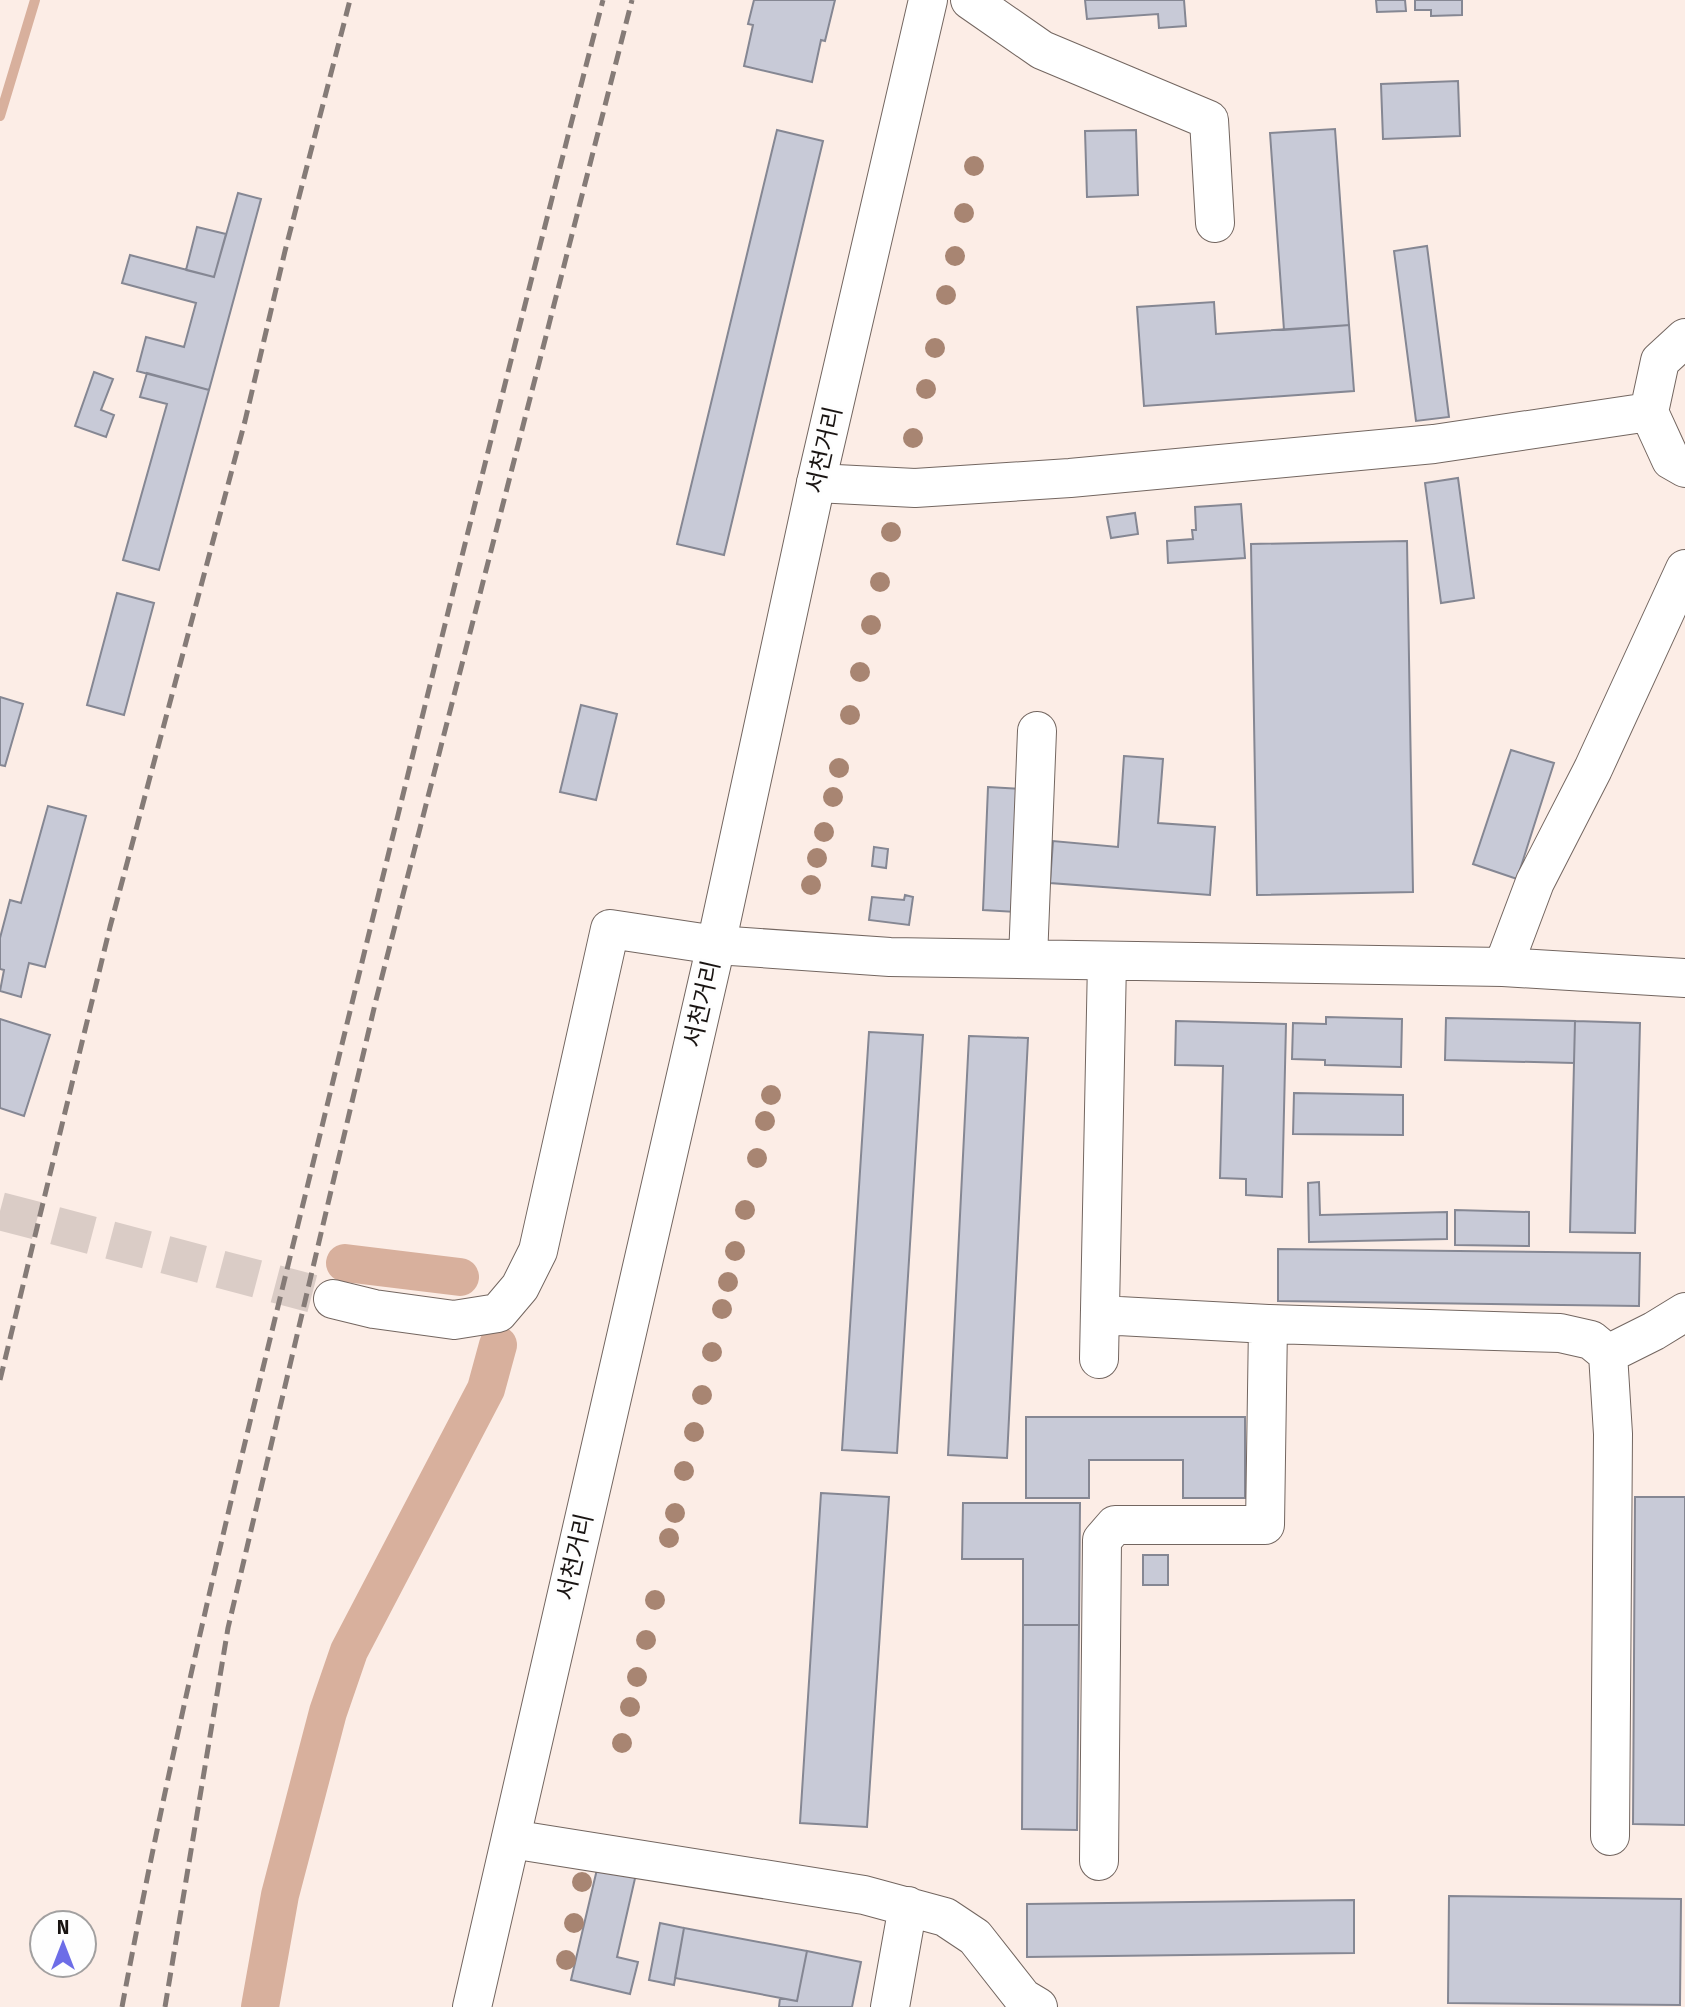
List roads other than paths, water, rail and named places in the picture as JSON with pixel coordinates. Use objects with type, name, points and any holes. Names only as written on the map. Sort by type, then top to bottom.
[{"type":"street","name":"서천거리","points":[[472,2007],[716,945],[816,483],[928,0]]},
{"type":"street","points":[[970,0],[1042,50],[1209,120],[1215,223]]},
{"type":"street","points":[[1685,338],[1660,361],[1649,412],[1671,460],[1685,468]]},
{"type":"street","points":[[816,483],[915,488],[1070,478],[1434,444],[1649,412]]},
{"type":"street","points":[[1503,967],[1535,882],[1593,769],[1685,569]]},
{"type":"street","points":[[1028,959],[1037,731]]},
{"type":"street","points":[[332,1299],[374,1310],[454,1320],[498,1313],[520,1287],[538,1251],[610,929],[716,945],[890,957],[1503,967],[1685,978]]},
{"type":"street","points":[[1099,1359],[1107,961]]},
{"type":"street","points":[[1608,1354],[1685,1312]]},
{"type":"street","points":[[1100,1315],[1560,1334],[1591,1340],[1608,1354],[1613,1434],[1610,1836]]},
{"type":"street","points":[[1099,1861],[1102,1540],[1115,1525],[1265,1525],[1268,1324]]},
{"type":"street","points":[[511,1839],[864,1895],[945,1917],[975,1937],[1024,1998],[1038,2007]]},
{"type":"street","points":[[890,2007],[908,1906]]},
{"type":"waterway","points":[[0,116],[35,0]]},
{"type":"waterway","points":[[345,1263],[460,1277]]},
{"type":"waterway","points":[[260,2007],[280,1895],[328,1712],[349,1651],[486,1389],[498,1345]]},
{"type":"tunnel","points":[[0,1211],[333,1299]]},
{"type":"railway","points":[[0,1380],[110,927],[245,421],[285,251],[350,0]]},
{"type":"railway","points":[[122,2007],[165,1791],[239,1469],[458,573],[603,0]]},
{"type":"railway","points":[[165,2007],[228,1628],[376,1000],[632,0]]}]
